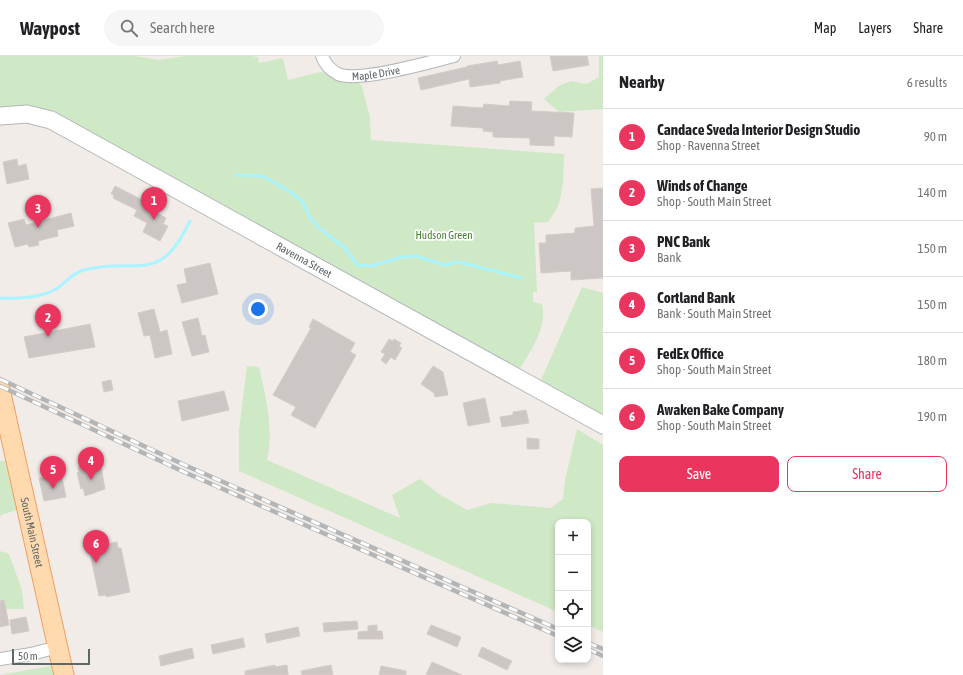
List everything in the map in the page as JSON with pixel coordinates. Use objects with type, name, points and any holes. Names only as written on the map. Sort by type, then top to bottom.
[{"type":"main road","name":"South Main Street","points":[[0,389],[64,675]]},
{"type":"street","name":"Maple Drive","points":[[323,60],[339,74],[351,77],[390,71],[454,56]]},
{"type":"street","name":"Ravenna Street","points":[[0,116],[27,114],[51,120],[603,425]]},
{"type":"street","points":[[0,658],[31,654],[58,647]]},
{"type":"green space","name":"Hudson Green","points":[[0,56],[135,56],[158,60],[185,56],[251,56],[258,57],[259,63],[283,58],[288,80],[320,72],[327,73],[332,78],[360,83],[370,117],[371,140],[564,154],[562,190],[558,207],[548,222],[534,223],[537,292],[533,292],[533,302],[542,304],[543,314],[539,333],[530,352],[515,377],[51,120],[0,116]]},
{"type":"green space","points":[[599,56],[603,56],[603,109],[559,112],[544,99],[559,86],[570,81],[587,84],[599,77]]},
{"type":"green space","points":[[582,287],[603,293],[603,424],[537,389]]},
{"type":"green space","points":[[247,366],[259,367],[268,413],[270,437],[267,460],[400,518],[392,495],[420,479],[439,494],[467,510],[491,503],[551,508],[563,499],[565,480],[577,429],[603,445],[603,632],[591,626],[591,519],[555,519],[555,611],[239,471],[239,430]]},
{"type":"green space","points":[[16,460],[26,507],[1,515],[0,518],[0,461]]},
{"type":"green space","points":[[0,551],[9,554],[22,590],[24,609],[0,609]]},
{"type":"green space","points":[[61,662],[64,675],[0,675],[50,666]]},
{"type":"building","points":[[550,56],[587,56],[589,65],[553,71]]},
{"type":"building","points":[[497,61],[498,65],[520,61],[523,77],[500,81],[500,83],[470,87],[469,79],[421,90],[418,78],[467,66]]},
{"type":"building","points":[[510,101],[532,102],[531,111],[574,113],[572,137],[554,136],[554,146],[530,145],[530,138],[493,137],[493,132],[483,131],[483,128],[451,126],[453,106],[483,108],[484,104],[509,106]]},
{"type":"building","points":[[17,159],[18,166],[26,164],[29,179],[7,184],[3,162]]},
{"type":"building","points":[[115,186],[158,208],[156,212],[166,218],[163,224],[168,226],[160,241],[143,232],[147,223],[134,216],[137,210],[113,198],[114,195],[111,194]]},
{"type":"building","points":[[603,188],[603,278],[571,280],[571,271],[541,273],[539,243],[546,243],[546,235],[575,233],[575,228],[594,226],[591,189]]},
{"type":"building","points":[[71,213],[74,226],[57,230],[58,236],[38,241],[39,245],[29,247],[28,244],[15,247],[8,223],[24,219],[26,225]]},
{"type":"building","points":[[210,263],[218,294],[182,303],[177,285],[187,283],[184,269]]},
{"type":"building","points":[[154,309],[160,332],[167,330],[172,354],[155,358],[150,335],[144,336],[138,313]]},
{"type":"building","points":[[198,318],[202,336],[205,335],[209,352],[192,356],[182,322]]},
{"type":"building","points":[[313,319],[355,343],[350,352],[356,355],[315,428],[291,415],[296,407],[273,395],[311,328],[309,327]]},
{"type":"building","points":[[90,324],[95,347],[29,358],[24,337]]},
{"type":"building","points":[[389,339],[393,341],[394,339],[401,343],[399,346],[402,348],[395,360],[391,357],[386,364],[381,360],[385,354],[381,352]]},
{"type":"building","points":[[433,366],[443,372],[448,395],[435,397],[434,393],[421,384]]},
{"type":"building","points":[[111,380],[113,390],[104,392],[102,382]]},
{"type":"building","points":[[224,391],[229,410],[182,421],[178,401]]},
{"type":"building","points":[[485,398],[490,422],[468,426],[463,403]]},
{"type":"building","points":[[526,410],[529,423],[502,427],[500,417],[513,415],[513,412]]},
{"type":"building","points":[[527,438],[539,439],[539,449],[527,449]]},
{"type":"building","points":[[91,465],[92,469],[101,467],[105,489],[85,496],[83,488],[81,489],[77,473],[79,472],[78,467]]},
{"type":"building","points":[[61,473],[66,497],[44,501],[39,478]]},
{"type":"building","points":[[106,539],[107,544],[117,542],[118,548],[121,548],[130,592],[106,597],[106,595],[99,596],[88,543]]},
{"type":"building","points":[[4,600],[9,625],[0,627],[0,601]]},
{"type":"building","points":[[26,617],[29,631],[12,634],[10,620]]},
{"type":"building","points":[[357,621],[358,629],[324,632],[323,623]]},
{"type":"building","points":[[377,625],[377,631],[382,631],[383,639],[358,639],[358,632],[368,631],[368,626]]},
{"type":"building","points":[[431,625],[461,637],[457,647],[427,634]]},
{"type":"building","points":[[298,627],[300,636],[267,643],[265,634]]},
{"type":"building","points":[[243,638],[245,647],[213,654],[211,645]]},
{"type":"building","points":[[482,647],[512,661],[507,670],[478,656]]},
{"type":"building","points":[[192,648],[194,658],[161,666],[159,656]]},
{"type":"building","points":[[432,662],[462,675],[426,675]]},
{"type":"building","points":[[275,665],[275,667],[287,665],[288,675],[245,675],[245,671]]},
{"type":"building","points":[[331,665],[333,675],[302,675],[301,671]]},
{"type":"building","points":[[381,666],[406,671],[406,675],[379,675]]},
{"type":"waterway","points":[[236,175],[263,176],[289,191],[303,202],[309,216],[318,227],[346,249],[357,265],[371,266],[402,257],[416,256],[445,265],[459,262],[521,278]]},
{"type":"waterway","points":[[0,298],[23,298],[46,294],[59,287],[73,275],[84,270],[103,267],[146,265],[157,262],[168,255],[179,241],[190,221]]},
{"type":"railway","points":[[0,379],[189,467],[555,628]]},
{"type":"railway","points":[[0,386],[184,472],[555,635]]},
{"type":"railway","points":[[591,644],[603,649]]},
{"type":"railway","points":[[591,650],[603,656]]},
{"type":"place","name":"Candace Sveda Interior Design Studio","points":[[154,220]]},
{"type":"place","name":"PNC Bank","points":[[38,228]]},
{"type":"place","name":"Winds of Change","points":[[48,337]]},
{"type":"place","name":"Cortland Bank","points":[[91,480]]},
{"type":"place","name":"FedEx Office","points":[[53,489]]},
{"type":"place","name":"Awaken Bake Company","points":[[96,563]]}]
